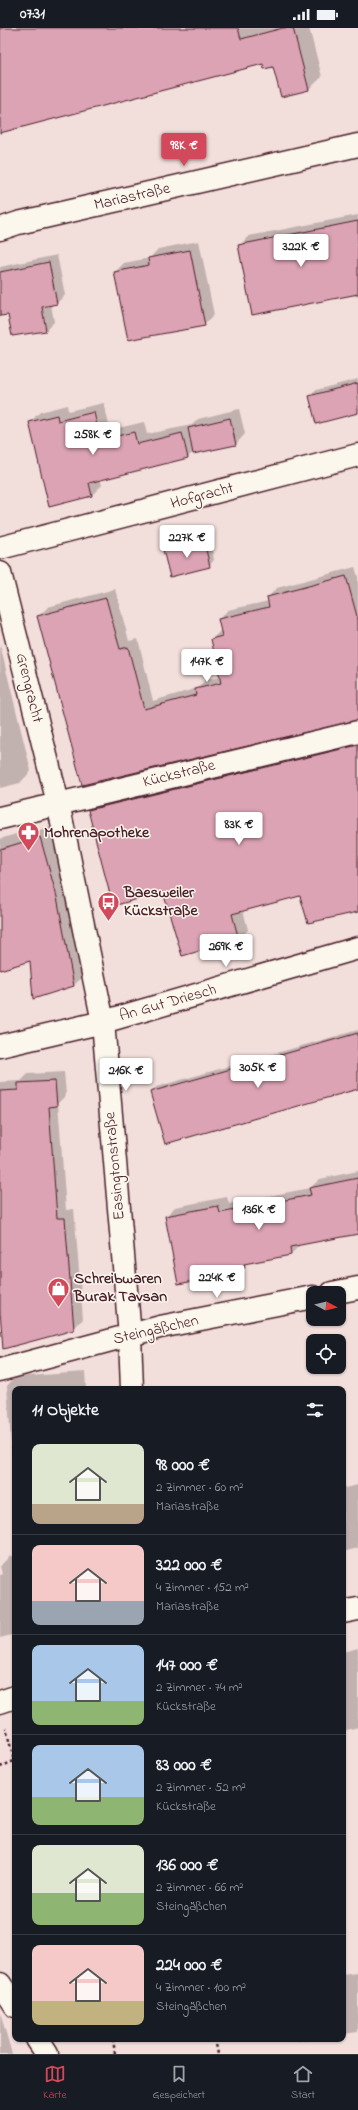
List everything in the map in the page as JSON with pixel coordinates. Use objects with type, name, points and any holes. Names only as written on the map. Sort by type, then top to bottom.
[{"type":"street","name":"Mariastraße","points":[[0,229],[18,223],[358,145]]},
{"type":"street","name":"Hofgracht","points":[[0,548],[358,455]]},
{"type":"street","name":"Grengracht","points":[[0,573],[58,803]]},
{"type":"street","name":"Kückstraße","points":[[0,818],[358,732]]},
{"type":"street","name":"Easingtonstraße","points":[[58,803],[85,926],[103,1022],[130,1336],[132,1386]]},
{"type":"street","name":"An Gut Driesch","points":[[0,1046],[103,1022],[358,948]]},
{"type":"street","points":[[346,1290],[358,1288]]},
{"type":"street","name":"Steingäßchen","points":[[0,1370],[69,1350],[130,1336],[160,1327],[306,1298]]},
{"type":"street","points":[[346,1611],[358,1609]]},
{"type":"street","points":[[0,1702],[12,1698]]},
{"type":"street","points":[[0,1984],[12,2002]]},
{"type":"street","points":[[39,2042],[47,2054]]},
{"type":"path","points":[[5,1727],[12,1753]]},
{"type":"path","points":[[0,1767],[12,1762]]},
{"type":"path","points":[[113,2042],[115,2054]]},
{"type":"path","points":[[216,2042],[218,2054]]},
{"type":"building","points":[[0,28],[238,28],[241,39],[283,28],[293,28],[309,90],[281,97],[273,67],[264,69],[263,64],[0,133]]},
{"type":"building","points":[[358,221],[358,294],[252,315],[238,245]]},
{"type":"building","points":[[190,250],[205,326],[128,340],[114,272],[149,265],[148,258]]},
{"type":"building","points":[[49,262],[57,304],[42,307],[46,331],[12,336],[8,315],[0,316],[0,272]]},
{"type":"building","points":[[358,383],[358,413],[316,424],[309,396]]},
{"type":"building","points":[[94,412],[100,440],[134,432],[137,444],[182,433],[188,458],[89,483],[92,496],[49,507],[29,422],[57,415],[58,421]]},
{"type":"building","points":[[230,418],[236,445],[193,454],[188,428]]},
{"type":"building","points":[[204,541],[210,567],[170,577],[163,550]]},
{"type":"building","points":[[346,576],[358,620],[358,720],[82,785],[37,616],[106,598],[120,649],[128,647],[144,709],[196,695],[195,689],[221,683],[211,639],[222,636],[218,619],[269,607],[267,597]]},
{"type":"building","points":[[358,745],[358,912],[308,923],[300,896],[232,914],[239,940],[182,956],[163,892],[113,906],[88,810]]},
{"type":"building","points":[[40,837],[57,897],[74,986],[33,999],[30,961],[0,970],[0,849]]},
{"type":"building","points":[[358,1033],[358,1089],[165,1144],[150,1092]]},
{"type":"building","points":[[55,1081],[57,1106],[49,1107],[57,1218],[65,1218],[74,1330],[3,1349],[0,1311],[0,1091],[18,1090],[18,1083]]},
{"type":"building","points":[[358,1178],[358,1234],[290,1247],[291,1255],[244,1264],[245,1268],[230,1271],[231,1274],[178,1284],[165,1216],[218,1206],[220,1213],[311,1195],[309,1188]]},
{"type":"place","name":"Mohrenapotheke","points":[[28,852]]},
{"type":"place","name":"Baesweiler Kückstraße","points":[[109,922]]},
{"type":"place","name":"Schreibwaren Burak Tavsan","points":[[59,1308]]}]
